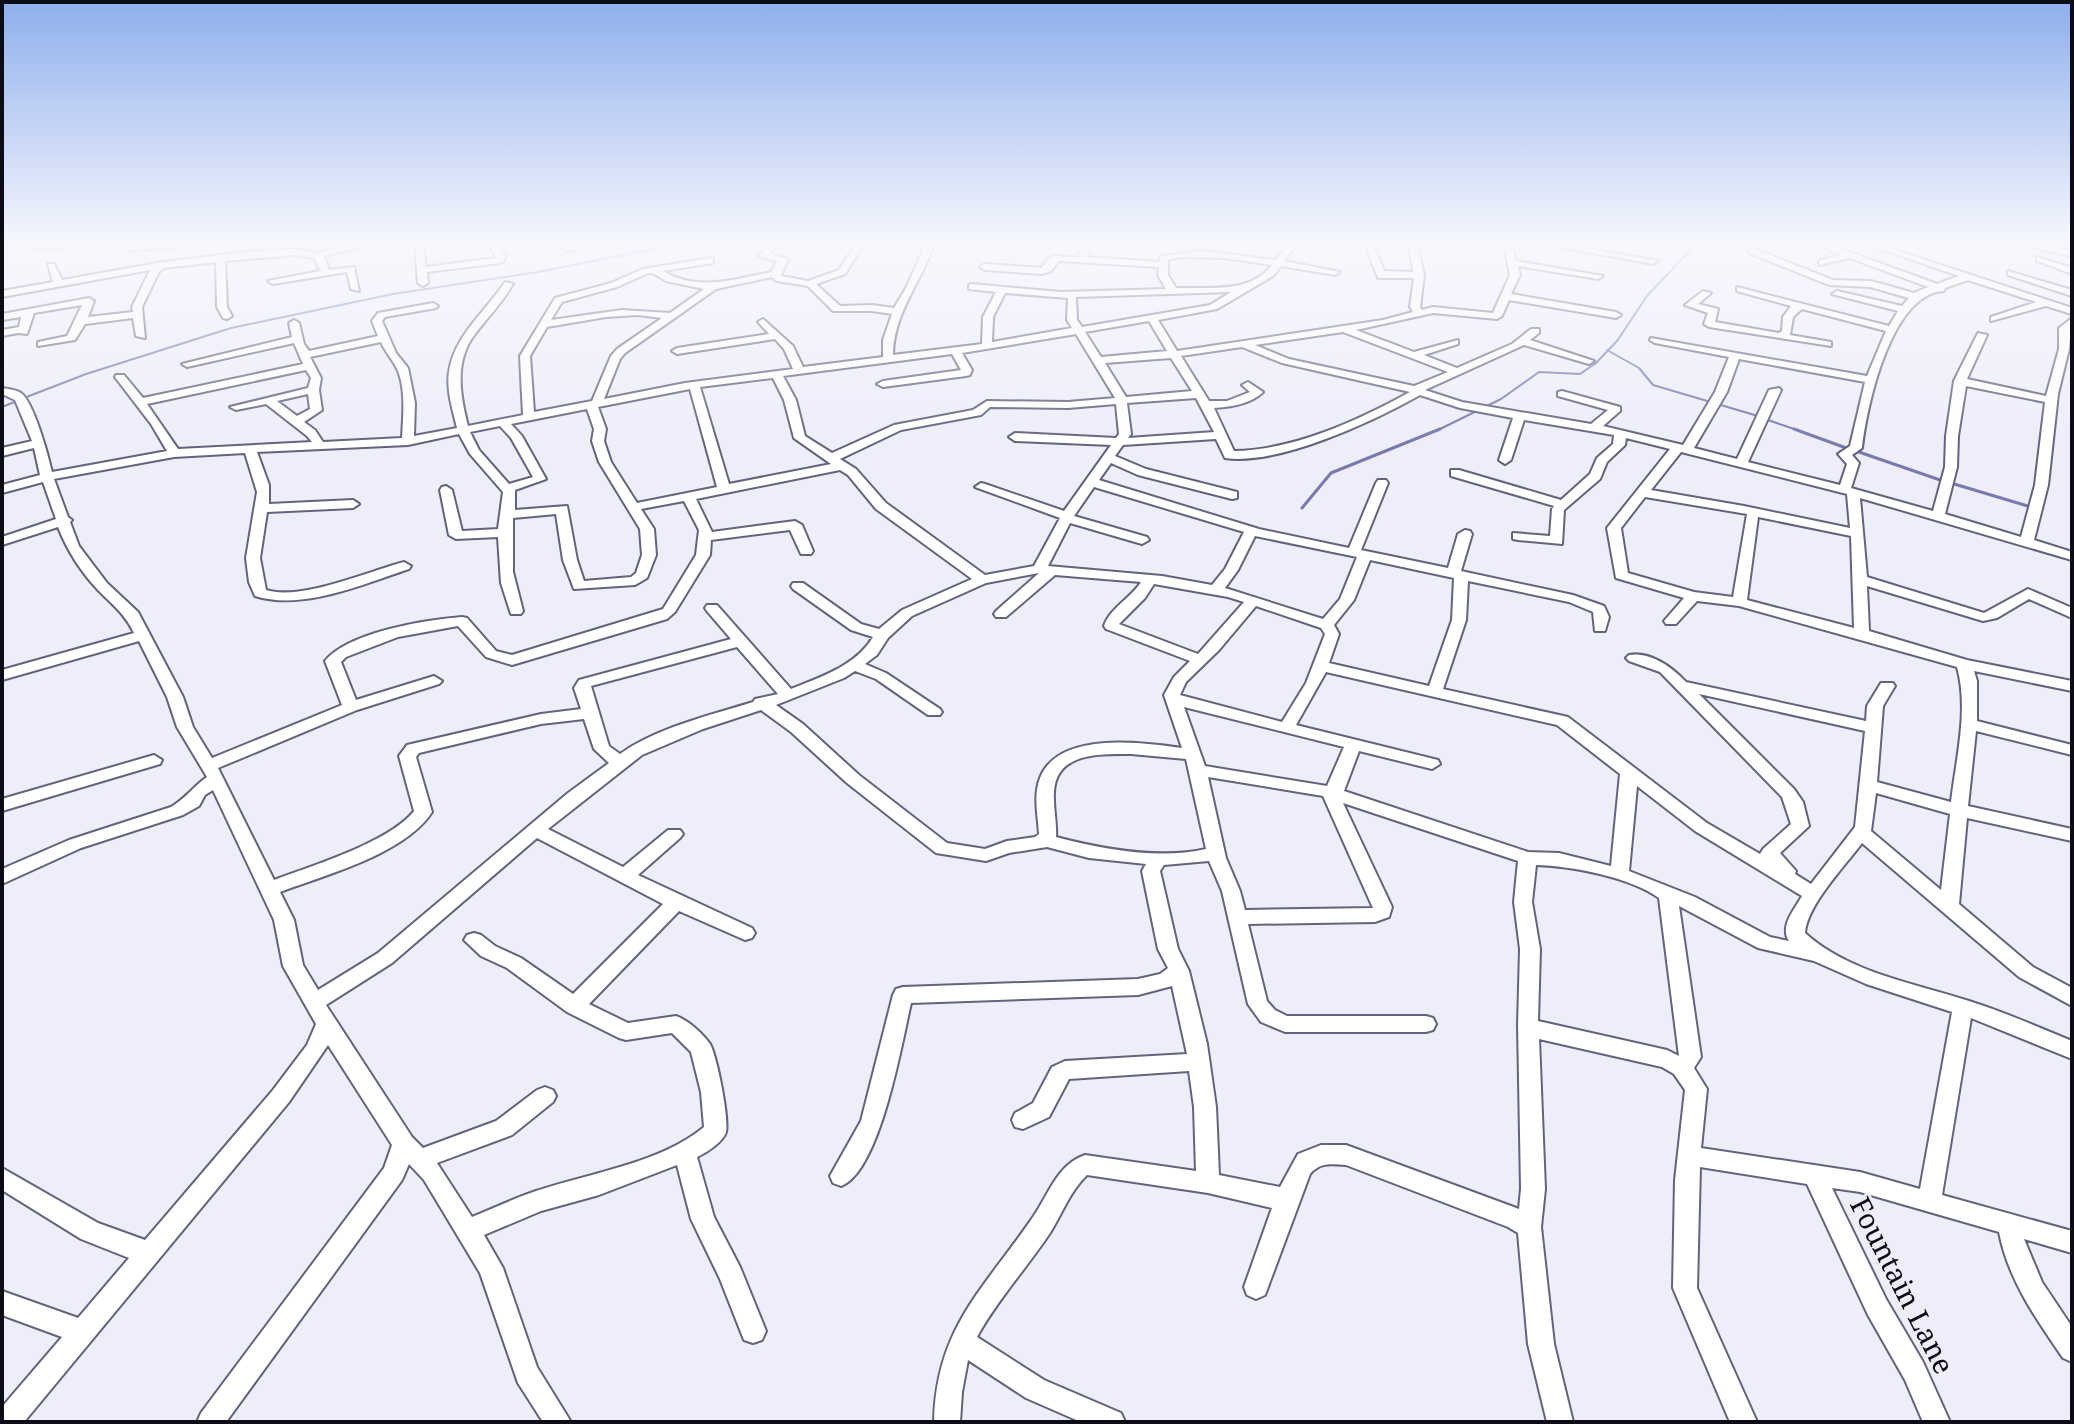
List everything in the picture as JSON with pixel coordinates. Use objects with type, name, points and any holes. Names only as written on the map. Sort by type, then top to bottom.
[{"type":"street","points":[[2,317],[32,310]]},
{"type":"street","points":[[42,344],[71,338],[85,310]]},
{"type":"street","points":[[137,310],[141,336]]},
{"type":"street","points":[[224,310],[227,316]]},
{"type":"street","points":[[408,441],[409,403],[403,368],[394,359],[378,317],[411,310]]},
{"type":"street","points":[[490,310],[467,337],[454,372],[457,405],[464,432],[474,451],[508,488],[510,496],[505,531],[509,600],[516,611]]},
{"type":"street","points":[[529,417],[525,356],[552,310]]},
{"type":"street","points":[[542,325],[592,313],[623,310]]},
{"type":"street","points":[[632,310],[671,316]]},
{"type":"street","points":[[507,515],[562,509],[576,583],[587,586],[635,581],[642,575],[651,547],[647,529],[605,462],[598,441],[600,429],[594,404],[615,358],[679,310]]},
{"type":"street","points":[[888,310],[898,312],[888,340],[888,359]]},
{"type":"street","points":[[988,346],[985,336],[990,310]]},
{"type":"street","points":[[1001,614],[1046,570],[1066,517],[1125,434],[1116,384],[1072,320],[1070,310]]},
{"type":"street","points":[[2,489],[47,477],[174,453],[408,441],[694,385],[988,346],[1194,310]]},
{"type":"street","points":[[1100,360],[1176,354],[1243,344],[1397,320],[1431,310]]},
{"type":"street","points":[[1438,310],[1497,316],[1499,310]]},
{"type":"street","points":[[1589,310],[1616,315]]},
{"type":"street","points":[[1713,310],[1709,324],[1827,344]]},
{"type":"street","points":[[1782,335],[1787,332],[1788,317],[1792,310]]},
{"type":"street","points":[[1823,310],[1893,330]]},
{"type":"street","points":[[1862,634],[1858,534],[1849,492],[1853,463],[1844,453],[1856,448],[1873,380],[1893,330],[1906,310]]},
{"type":"street","points":[[1995,319],[2021,310]]},
{"type":"street","points":[[2,333],[22,330],[27,313]]},
{"type":"street","points":[[81,321],[138,314]]},
{"type":"street","points":[[1152,318],[1202,400],[1229,455],[1274,449],[1369,419],[1418,390],[1522,341],[1535,331]]},
{"type":"street","points":[[2027,543],[2030,514],[2038,501],[2043,476],[2051,400],[2068,344],[2064,328],[2072,321]]},
{"type":"street","points":[[763,322],[789,348],[799,371]]},
{"type":"street","points":[[294,323],[316,378],[313,390],[316,410],[297,421]]},
{"type":"street","points":[[1342,328],[1458,372]]},
{"type":"street","points":[[1938,515],[1951,467],[1960,381],[1982,335]]},
{"type":"street","points":[[677,351],[777,336]]},
{"type":"street","points":[[139,402],[308,361],[385,338]]},
{"type":"street","points":[[187,364],[299,339]]},
{"type":"street","points":[[1655,340],[1873,380]]},
{"type":"street","points":[[1522,341],[1589,361]]},
{"type":"street","points":[[1417,354],[1454,342]]},
{"type":"street","points":[[1243,344],[1286,361],[1418,390],[1460,405],[1519,418],[1620,433],[1938,515],[2072,556]]},
{"type":"street","points":[[883,384],[966,373],[955,350]]},
{"type":"street","points":[[1735,356],[1721,392],[1682,450],[1614,528],[1619,571],[1624,577],[1693,596],[1739,602],[1964,664],[2072,686]]},
{"type":"street","points":[[776,374],[790,400],[800,438],[860,480],[881,506],[982,580]]},
{"type":"street","points":[[120,377],[161,425],[174,453]]},
{"type":"street","points":[[1960,381],[2051,400]]},
{"type":"street","points":[[694,385],[724,489]]},
{"type":"street","points":[[634,507],[834,462],[898,427],[977,413],[987,404],[1041,406],[1202,400],[1228,404],[1256,394],[1248,385]]},
{"type":"street","points":[[236,407],[313,390]]},
{"type":"street","points":[[1741,464],[1775,390]]},
{"type":"street","points":[[2,391],[15,394],[20,399],[39,443],[47,477],[72,546],[102,586],[131,612],[143,635],[284,920],[293,966],[342,1050],[412,1152],[432,1173],[491,1268],[527,1374],[558,1422]]},
{"type":"street","points":[[1562,394],[1616,409],[1594,428]]},
{"type":"street","points":[[270,401],[311,433],[321,447]]},
{"type":"street","points":[[1505,460],[1519,418]]},
{"type":"street","points":[[504,423],[516,436],[540,479],[508,488]]},
{"type":"street","points":[[1518,536],[1557,541],[1557,516],[1562,504],[1596,476],[1601,461],[1619,445],[1620,433]]},
{"type":"street","points":[[1015,437],[1122,442],[1219,435]]},
{"type":"street","points":[[2,452],[39,443]]},
{"type":"street","points":[[249,448],[264,496],[256,527],[254,574],[258,591],[267,598],[328,588],[404,566]]},
{"type":"street","points":[[1109,458],[1142,472],[1232,495]]},
{"type":"street","points":[[1455,473],[1562,504]]},
{"type":"street","points":[[1091,482],[1251,531],[1589,604],[1602,612],[1600,628]]},
{"type":"street","points":[[1326,625],[1347,600],[1382,483]]},
{"type":"street","points":[[981,487],[1142,540]]},
{"type":"street","points":[[446,490],[453,507],[456,535],[491,535],[505,531]]},
{"type":"street","points":[[1648,492],[1858,534]]},
{"type":"street","points":[[351,707],[333,661],[341,652],[381,638],[462,621],[491,654],[512,660],[597,633],[643,623],[668,612],[703,555],[707,537],[688,496]]},
{"type":"street","points":[[260,508],[353,504]]},
{"type":"street","points":[[1739,602],[1752,513]]},
{"type":"street","points":[[2,541],[65,520]]},
{"type":"street","points":[[707,537],[795,525],[806,551]]},
{"type":"street","points":[[1216,590],[1231,570],[1251,531]]},
{"type":"street","points":[[1435,690],[1459,620],[1457,574],[1465,534]]},
{"type":"street","points":[[315,1002],[385,958],[536,830],[647,744],[761,702],[788,696],[855,665],[872,652],[882,635],[916,607],[982,580],[1046,570],[1150,579],[1216,590],[1326,625],[1332,634],[1321,666],[1287,727]]},
{"type":"street","points":[[1150,579],[1144,591],[1113,620],[1111,626],[1201,660]]},
{"type":"street","points":[[1858,579],[1983,617],[1992,615],[2028,593],[2072,614]]},
{"type":"street","points":[[798,586],[856,627],[882,635]]},
{"type":"street","points":[[1671,621],[1693,596]]},
{"type":"street","points":[[1252,602],[1174,688],[1174,700],[1216,853],[1238,917],[1258,1004],[1275,1020],[1294,1024],[1426,1024]]},
{"type":"street","points":[[712,608],[788,696]]},
{"type":"street","points":[[2,675],[143,635]]},
{"type":"street","points":[[621,763],[602,749],[582,688],[585,683],[741,641]]},
{"type":"street","points":[[1634,658],[1665,669],[1781,783],[1794,802],[1800,826],[1769,853],[1806,890]]},
{"type":"street","points":[[1949,905],[1968,724],[1969,681],[1964,664]]},
{"type":"street","points":[[855,665],[881,676],[934,712]]},
{"type":"street","points":[[1321,666],[1562,721],[1701,827],[1806,890]]},
{"type":"street","points":[[2,877],[75,844],[177,811],[193,802],[212,773],[351,707],[434,681]]},
{"type":"street","points":[[1683,686],[1873,728]]},
{"type":"street","points":[[1814,954],[1795,935],[1796,924],[1806,890],[1861,832],[1875,706],[1887,686]]},
{"type":"street","points":[[1174,700],[1432,764]]},
{"type":"street","points":[[761,702],[797,728],[853,779],[942,849],[986,855],[1007,847],[1031,846],[1043,840],[1048,836],[1048,777],[1061,760],[1079,752],[1102,750],[1189,755],[1332,792],[1451,835],[1507,849],[1527,858],[1559,859],[1619,874],[1688,902],[1765,943],[1814,954],[2072,1050]]},
{"type":"street","points":[[267,889],[360,853],[420,820],[423,812],[407,756],[413,749],[541,719],[590,713]]},
{"type":"street","points":[[1968,724],[2072,750]]},
{"type":"street","points":[[1238,917],[1375,915],[1382,912],[1383,907],[1332,792],[1354,744]]},
{"type":"street","points":[[2,805],[154,760]]},
{"type":"street","points":[[1619,874],[1629,773]]},
{"type":"street","points":[[1868,785],[1958,810],[2072,835]]},
{"type":"street","points":[[536,830],[627,874],[676,902],[745,933]]},
{"type":"street","points":[[1861,832],[2026,972],[2072,998]]},
{"type":"street","points":[[627,874],[674,834]]},
{"type":"street","points":[[1043,840],[1089,852],[1159,859],[1216,853]]},
{"type":"street","points":[[1527,858],[1523,902],[1530,949],[1528,1025],[1533,1189],[1529,1227],[1541,1344],[1560,1422]]},
{"type":"street","points":[[1159,859],[1151,871],[1151,879],[1168,949],[1179,971],[1199,1062],[1205,1107],[1208,1183]]},
{"type":"street","points":[[1668,895],[1690,1057],[1682,1068]]},
{"type":"street","points":[[574,1006],[676,902]]},
{"type":"street","points":[[468,1230],[538,1201],[599,1185],[696,1147],[715,1131],[712,1092],[701,1048],[676,1024],[626,1032],[574,1006],[514,963],[488,951],[474,940]]},
{"type":"street","points":[[841,1176],[862,1144],[872,1121],[903,995],[1138,987],[1156,984],[1179,971]]},
{"type":"street","points":[[1930,1199],[1963,1007]]},
{"type":"street","points":[[7,1422],[316,1050],[327,1024]]},
{"type":"street","points":[[1528,1025],[1543,1032],[1655,1055],[1682,1068],[1696,1089],[1685,1288],[1744,1422]]},
{"type":"street","points":[[316,1050],[342,1050]]},
{"type":"street","points":[[1023,1120],[1041,1110],[1060,1073],[1065,1070],[1199,1062]]},
{"type":"street","points":[[210,1422],[412,1152],[445,1147],[503,1128],[545,1096]]},
{"type":"street","points":[[684,1150],[703,1219],[731,1275],[753,1331]]},
{"type":"street","points":[[1256,1287],[1298,1168],[1310,1157],[1323,1154],[1346,1155],[1516,1219],[1529,1227]]},
{"type":"street","points":[[1690,1156],[1860,1182],[1930,1199],[2072,1242]]},
{"type":"street","points":[[947,1422],[948,1390],[962,1342],[1080,1167],[1090,1164],[1208,1183],[1273,1198],[1288,1197]]},
{"type":"street","name":"Fountain Lane","points":[[1814,1175],[1877,1307],[1914,1371],[1937,1422]]},
{"type":"street","points":[[2,1178],[70,1221],[117,1245],[148,1252]]},
{"type":"street","points":[[2009,1225],[2012,1243],[2038,1300],[2072,1349]]},
{"type":"street","points":[[2,1303],[81,1331]]},
{"type":"street","points":[[962,1342],[1035,1389],[1112,1422]]},
{"type":"waterway","points":[[24,398],[86,374],[231,328],[315,310]]},
{"type":"waterway","points":[[1608,351],[1637,310]]},
{"type":"waterway","points":[[1436,431],[1501,399],[1539,372],[1580,374],[1608,351]]},
{"type":"waterway","points":[[1608,351],[1639,368],[1653,385],[1758,416]]},
{"type":"waterway","points":[[2,407],[17,401]]},
{"type":"waterway","points":[[1765,419],[1800,431]]},
{"type":"waterway","points":[[1302,508],[1331,473],[1440,429]]},
{"type":"waterway","points":[[1794,429],[1849,449]]},
{"type":"waterway","points":[[1856,451],[1943,481]]},
{"type":"waterway","points":[[1951,483],[2031,507]]}]
